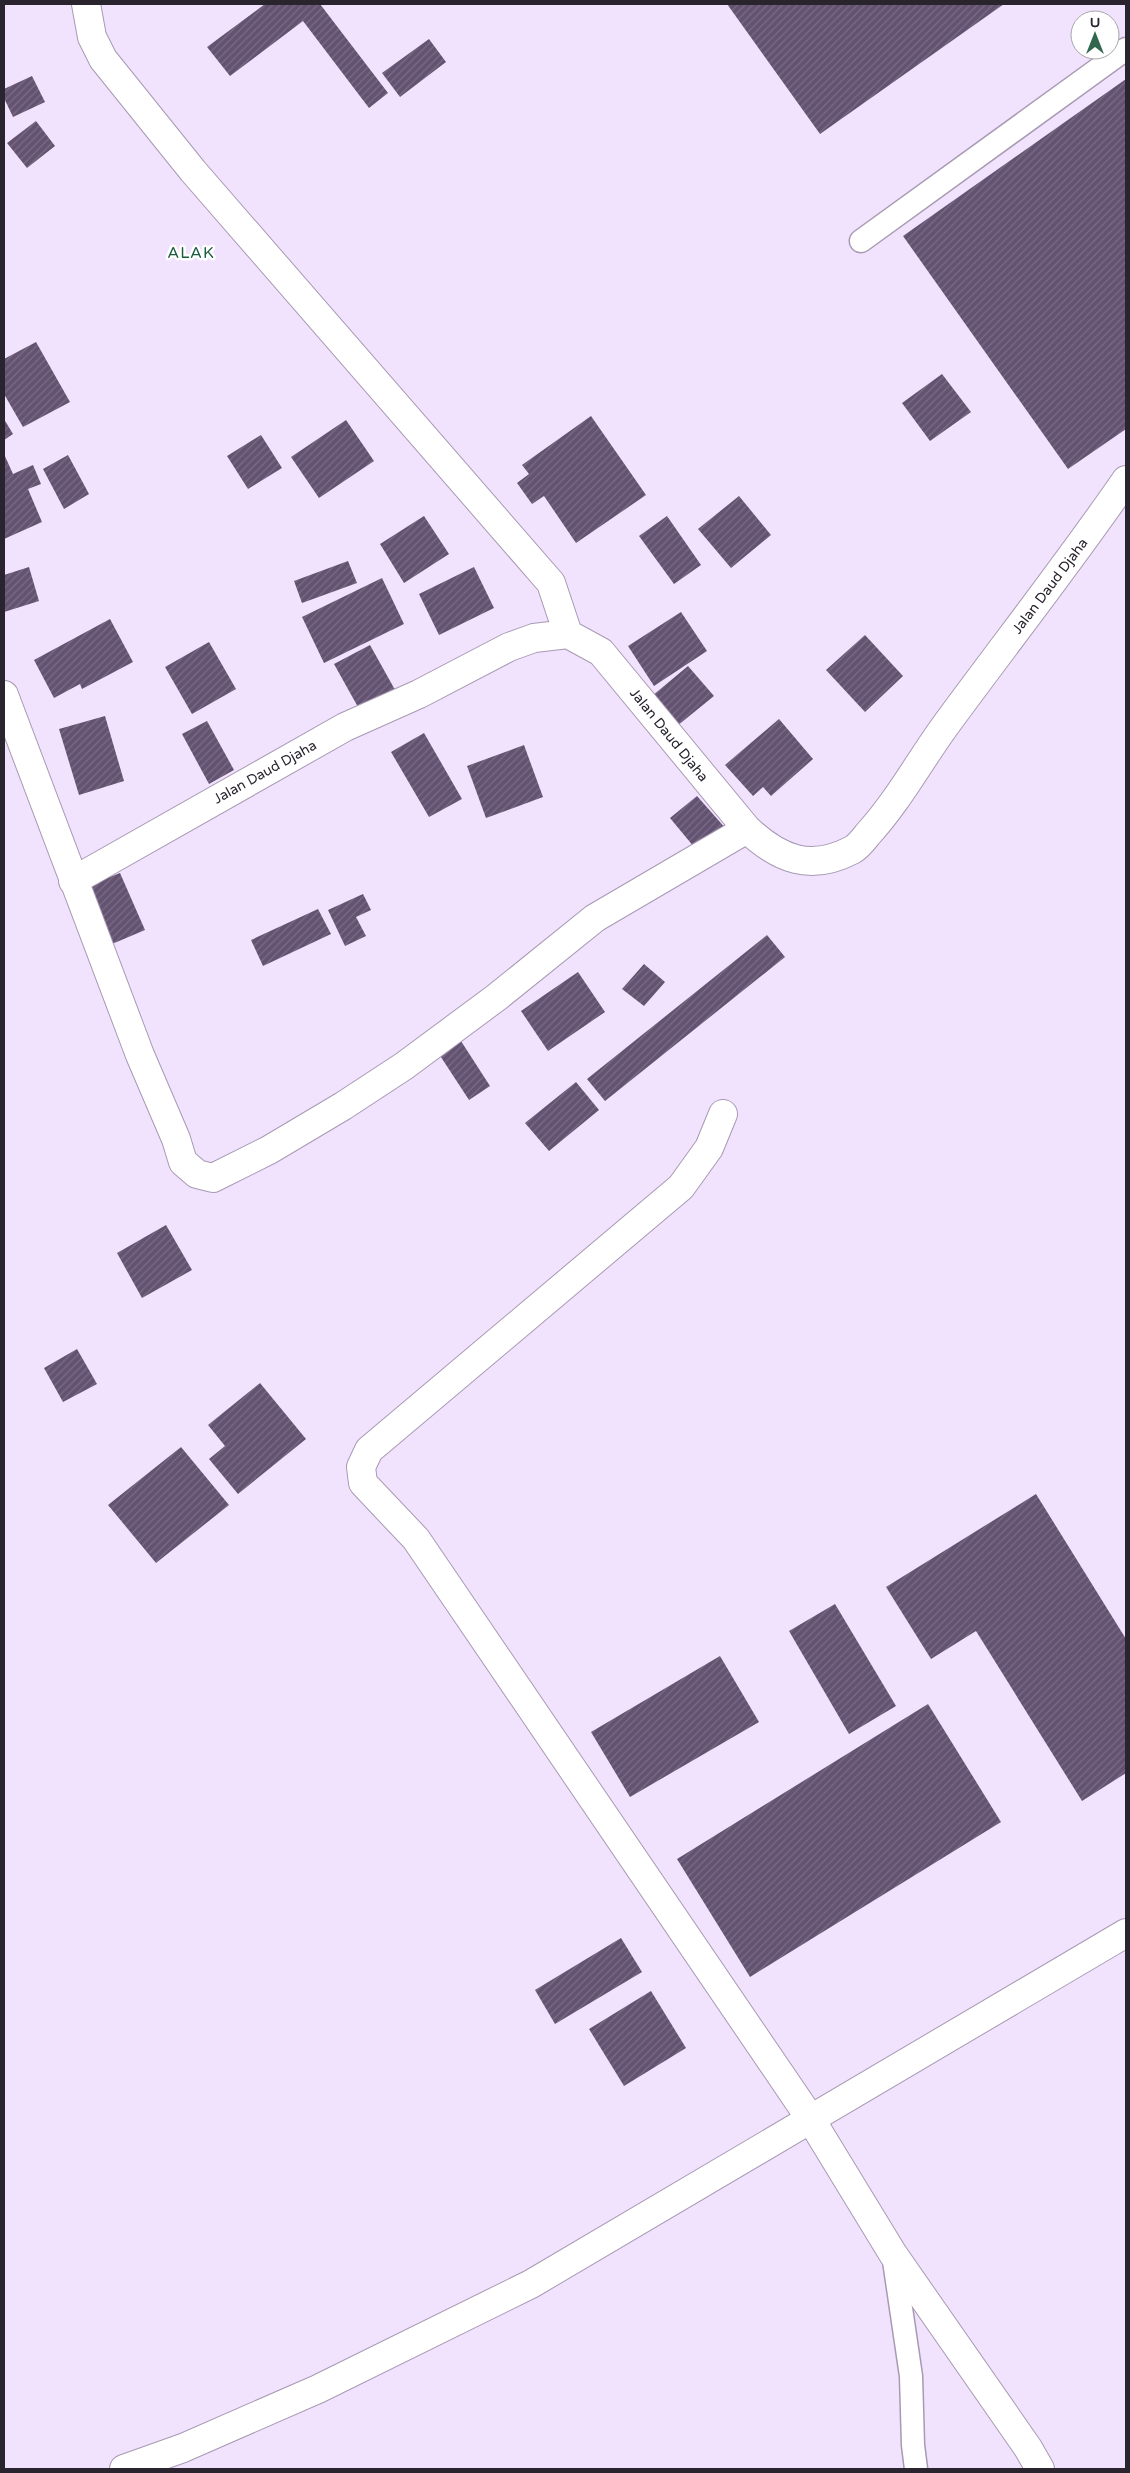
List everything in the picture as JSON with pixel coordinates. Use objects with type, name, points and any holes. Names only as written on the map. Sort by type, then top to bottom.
[{"type":"street","points":[[86,4],[92,37],[103,59],[193,172],[551,583],[568,634]]},
{"type":"street","name":"Jalan Daud Djaha","points":[[73,881],[345,727],[419,694],[509,647],[534,638],[568,634],[601,652],[747,829],[763,844],[804,863],[826,859],[854,850],[882,818],[944,727],[1083,542],[1126,480]]},
{"type":"street","points":[[4,695],[73,881],[183,1162],[197,1174],[213,1178],[269,1150],[343,1106],[404,1066],[497,997],[595,918],[747,829]]},
{"type":"street","points":[[723,1114],[709,1148],[681,1187],[369,1450],[361,1467],[363,1483],[416,1539],[810,2118],[893,2254],[1028,2448],[1040,2469]]},
{"type":"street","points":[[124,2469],[183,2448],[318,2389],[531,2284],[810,2118],[1126,1934]]},
{"type":"lane","points":[[861,241],[1126,49]]},
{"type":"lane","points":[[893,2254],[911,2376],[913,2445],[916,2469]]},
{"type":"building","points":[[265,4],[320,4],[388,93],[369,108],[303,21],[230,76],[207,47]]},
{"type":"building","points":[[727,4],[1004,4],[820,134]]},
{"type":"building","points":[[429,39],[446,62],[400,97],[382,73]]},
{"type":"building","points":[[32,76],[45,102],[13,117],[4,98],[4,89]]},
{"type":"building","points":[[1126,79],[1126,429],[1068,469],[903,236]]},
{"type":"building","points":[[36,121],[55,146],[27,168],[7,143]]},
{"type":"building","points":[[36,342],[70,402],[23,427],[4,394],[4,359]]},
{"type":"building","points":[[942,374],[971,412],[930,441],[902,403]]},
{"type":"building","points":[[591,416],[646,495],[576,543],[544,496],[532,504],[517,483],[529,474],[522,465]]},
{"type":"building","points":[[4,419],[13,434],[4,440]]},
{"type":"building","points":[[346,420],[374,461],[319,498],[291,457]]},
{"type":"building","points":[[261,435],[282,468],[248,489],[227,456]]},
{"type":"building","points":[[4,454],[13,474],[33,465],[41,484],[28,489],[42,522],[4,539]]},
{"type":"building","points":[[68,455],[89,494],[64,509],[43,469]]},
{"type":"building","points":[[739,496],[771,535],[731,568],[698,529]]},
{"type":"building","points":[[424,516],[449,554],[404,583],[380,544]]},
{"type":"building","points":[[667,516],[701,565],[674,584],[639,536]]},
{"type":"building","points":[[348,561],[357,583],[302,603],[294,581]]},
{"type":"building","points":[[29,567],[39,601],[4,612],[4,575]]},
{"type":"building","points":[[474,567],[494,608],[439,635],[419,594]]},
{"type":"building","points":[[382,578],[404,624],[324,663],[302,617]]},
{"type":"building","points":[[681,612],[707,651],[654,686],[628,646]]},
{"type":"building","points":[[110,619],[133,662],[82,689],[80,684],[54,698],[34,660]]},
{"type":"building","points":[[865,635],[903,676],[865,712],[826,670]]},
{"type":"building","points":[[209,642],[236,689],[192,714],[165,667]]},
{"type":"building","points":[[370,645],[399,697],[363,716],[334,664]]},
{"type":"building","points":[[688,666],[714,696],[677,726],[652,696]]},
{"type":"building","points":[[105,716],[124,781],[79,795],[59,729]]},
{"type":"building","points":[[779,719],[813,759],[771,796],[763,787],[753,796],[725,765]]},
{"type":"building","points":[[207,721],[234,770],[209,784],[182,734]]},
{"type":"building","points":[[424,733],[462,799],[429,817],[391,752]]},
{"type":"building","points":[[524,745],[543,797],[486,818],[467,766]]},
{"type":"building","points":[[697,796],[727,830],[699,853],[670,818]]},
{"type":"building","points":[[120,873],[145,930],[112,944],[87,886]]},
{"type":"building","points":[[363,894],[371,910],[356,917],[366,936],[345,946],[328,910]]},
{"type":"building","points":[[318,909],[331,934],[263,966],[251,940]]},
{"type":"building","points":[[767,935],[785,957],[605,1101],[587,1079]]},
{"type":"building","points":[[644,964],[665,982],[644,1006],[622,989]]},
{"type":"building","points":[[578,972],[605,1012],[548,1051],[521,1011]]},
{"type":"building","points":[[459,1038],[490,1086],[469,1100],[437,1051]]},
{"type":"building","points":[[576,1082],[599,1110],[549,1151],[525,1123]]},
{"type":"building","points":[[166,1225],[192,1270],[142,1298],[117,1253]]},
{"type":"building","points":[[77,1349],[97,1384],[63,1402],[44,1368]]},
{"type":"building","points":[[260,1383],[306,1439],[238,1494],[209,1459],[225,1446],[208,1425]]},
{"type":"building","points":[[181,1447],[229,1505],[156,1563],[108,1505]]},
{"type":"building","points":[[1036,1494],[1126,1639],[1126,1773],[1082,1801],[976,1631],[931,1659],[886,1587]]},
{"type":"building","points":[[835,1604],[896,1706],[849,1734],[789,1631]]},
{"type":"building","points":[[720,1656],[759,1722],[630,1797],[591,1732]]},
{"type":"building","points":[[928,1704],[1001,1822],[750,1977],[677,1859]]},
{"type":"building","points":[[621,1938],[642,1972],[555,2024],[535,1990]]},
{"type":"building","points":[[651,1991],[686,2048],[624,2086],[589,2029]]},
{"type":"district","name":"ALAK","points":[[191,253]]}]
